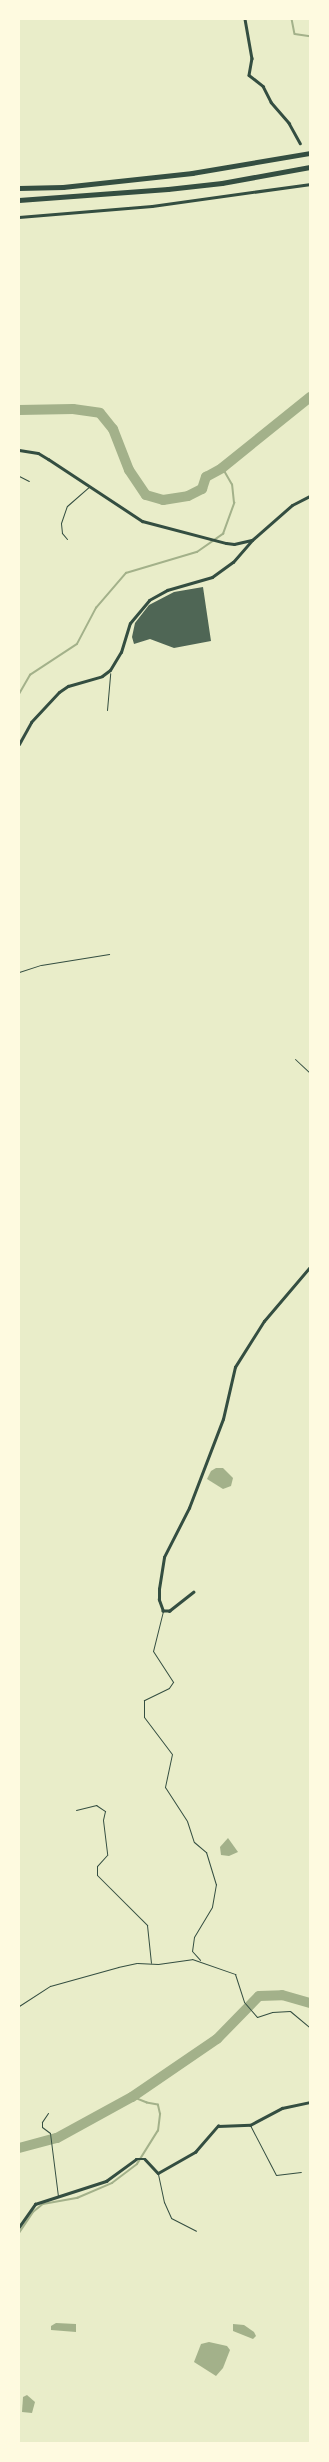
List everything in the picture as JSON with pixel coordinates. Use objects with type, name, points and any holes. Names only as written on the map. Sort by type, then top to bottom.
[{"type":"highway","points":[[19,188],[62,186],[192,173],[310,153]]},
{"type":"highway","points":[[19,200],[184,187],[310,167]]},
{"type":"street","points":[[245,19],[252,58],[249,75],[263,86],[271,102],[289,123],[300,143]]},
{"type":"street","points":[[19,217],[152,206],[310,184]]},
{"type":"street","points":[[19,450],[43,456],[142,520],[198,537],[226,543],[242,543],[252,540]]},
{"type":"street","points":[[19,744],[31,722],[59,692],[68,686],[102,676],[110,670],[121,652],[134,617],[148,600],[167,590],[212,577],[233,562],[252,540],[269,527],[292,505],[310,496]]},
{"type":"street","points":[[194,1592],[170,1611],[163,1611],[159,1600],[159,1589],[164,1557],[189,1508],[223,1419],[235,1367],[264,1321],[310,1267]]},
{"type":"street","points":[[19,2228],[35,2204],[112,2178],[141,2158],[158,2173],[195,2152],[215,2127],[250,2125],[282,2108],[310,2102]]},
{"type":"lane","points":[[19,476],[29,481]]},
{"type":"lane","points":[[67,539],[62,533],[60,523],[67,506],[89,487]]},
{"type":"lane","points":[[107,710],[110,670]]},
{"type":"lane","points":[[19,972],[40,965],[109,954]]},
{"type":"lane","points":[[295,1059],[310,1073]]},
{"type":"lane","points":[[163,1611],[153,1651],[173,1682],[169,1688],[144,1700],[144,1717],[172,1754],[165,1787],[187,1821],[194,1842],[206,1852],[216,1884],[212,1907],[194,1937],[192,1951],[200,1960]]},
{"type":"lane","points":[[76,1810],[96,1805],[105,1811],[103,1820],[107,1855],[97,1866],[98,1875],[147,1925],[152,1964]]},
{"type":"lane","points":[[19,2006],[50,1986],[137,1963],[152,1964],[192,1959],[200,1960],[235,1974],[244,2002],[257,2017],[272,2012],[290,2012],[310,2028]]},
{"type":"lane","points":[[48,2113],[42,2122],[42,2127],[50,2133],[58,2196]]},
{"type":"lane","points":[[250,2125],[276,2175],[301,2172]]},
{"type":"lane","points":[[158,2173],[164,2202],[171,2218],[196,2231]]},
{"type":"shaded area","points":[[216,1468],[223,1468],[233,1478],[231,1486],[223,1489],[207,1479],[211,1471]]},
{"type":"shaded area","points":[[228,1838],[238,1852],[229,1856],[221,1855],[220,1847]]},
{"type":"shaded area","points":[[56,2323],[76,2324],[76,2332],[51,2330],[51,2326]]},
{"type":"shaded area","points":[[233,2324],[244,2325],[254,2332],[256,2336],[253,2339],[233,2331]]},
{"type":"shaded area","points":[[209,2342],[227,2346],[230,2350],[223,2368],[216,2376],[194,2362],[201,2344]]},
{"type":"shaded area","points":[[27,2395],[35,2402],[32,2413],[22,2412],[23,2397]]},
{"type":"building","points":[[203,587],[211,641],[174,648],[150,639],[134,644],[132,637],[135,623],[149,605],[174,592]]},
{"type":"waterway","points":[[292,19],[295,34],[310,36]]},
{"type":"waterway","points":[[19,410],[73,409],[100,413],[113,429],[129,470],[146,495],[163,500],[188,496],[202,489],[206,477],[222,468],[310,397]]},
{"type":"waterway","points":[[19,694],[30,675],[77,644],[96,608],[126,573],[197,552],[223,534],[234,503],[232,485],[222,468]]},
{"type":"waterway","points":[[19,2148],[57,2138],[132,2097],[217,2039],[259,1996],[282,1995],[310,2003]]},
{"type":"waterway","points":[[19,2233],[33,2212],[43,2204],[77,2198],[112,2183],[137,2164],[158,2131],[160,2114],[158,2105],[147,2103],[132,2097]]}]
